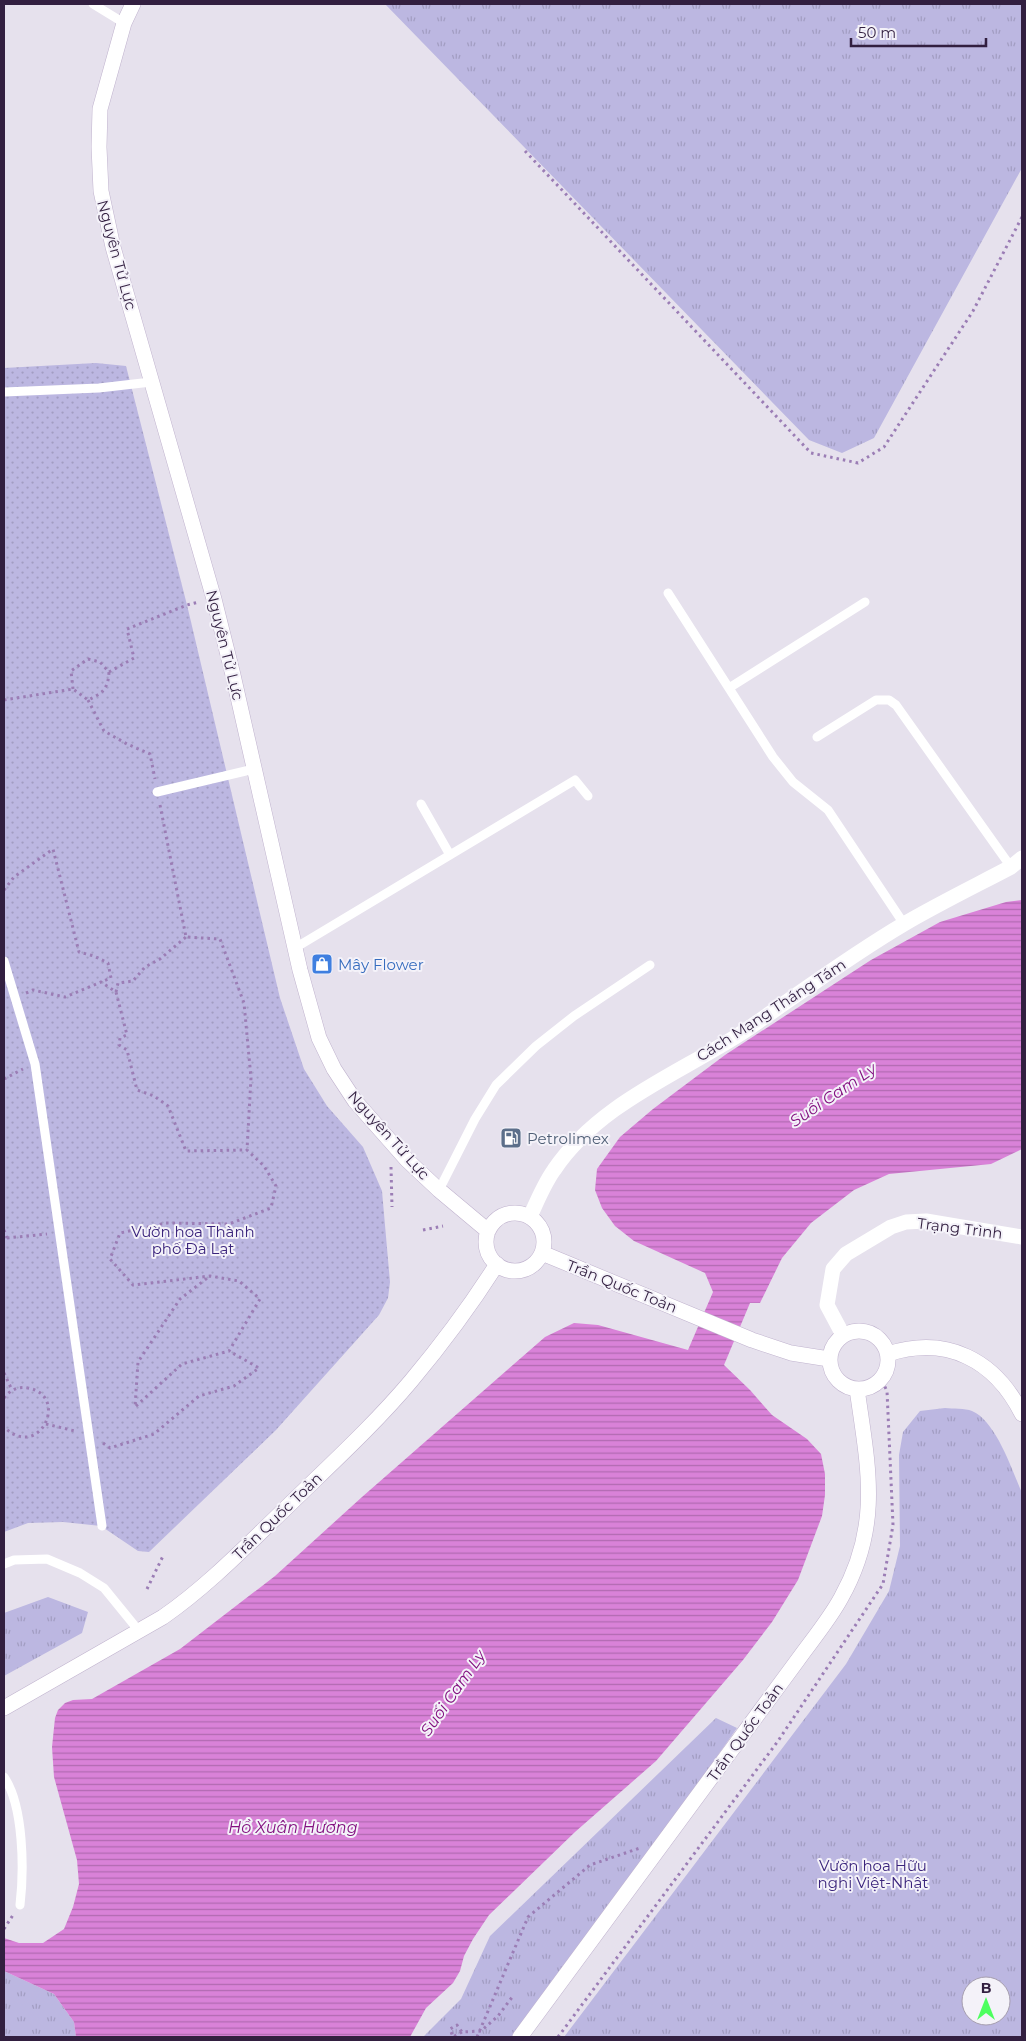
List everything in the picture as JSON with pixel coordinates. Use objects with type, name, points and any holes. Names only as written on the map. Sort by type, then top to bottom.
[{"type":"main road","name":"Nguyên Tử Lực","points":[[133,4],[124,23],[100,109],[101,191],[113,247],[214,599],[295,948],[319,1038],[334,1069],[355,1101],[407,1160],[488,1231]]},
{"type":"main road","name":"Cách Mạng Tháng Tám","points":[[530,1217],[542,1190],[555,1168],[590,1130],[622,1104],[741,1032],[822,976],[904,924],[1016,863]]},
{"type":"main road","points":[[515,1212],[530,1217],[536,1222],[544,1235],[545,1245],[538,1261],[522,1270],[513,1271],[497,1264],[490,1258],[487,1249],[486,1240],[492,1223],[507,1214],[515,1212]]},
{"type":"main road","name":"Trạng Trình","points":[[843,1335],[827,1306],[833,1269],[846,1254],[891,1227],[906,1222],[926,1221],[1022,1237]]},
{"type":"main road","name":"Trần Quốc Toản","points":[[542,1253],[752,1340],[790,1352],[830,1358]]},
{"type":"main road","name":"Trần Quốc Toản","points":[[4,1708],[164,1617],[184,1603],[222,1570],[344,1452],[410,1382],[472,1303],[497,1264]]},
{"type":"main road","points":[[858,1331],[874,1335],[880,1340],[888,1354],[888,1363],[881,1379],[866,1388],[857,1389],[840,1382],[834,1376],[830,1358],[836,1341],[843,1335],[858,1331]]},
{"type":"main road","points":[[888,1354],[909,1348],[931,1347],[946,1349],[974,1359],[1000,1379],[1010,1391],[1022,1414]]},
{"type":"main road","name":"Trần Quốc Toản","points":[[520,2037],[797,1661],[840,1600],[850,1582],[863,1545],[870,1503],[868,1467],[857,1389]]},
{"type":"lane","points":[[93,4],[124,23]]},
{"type":"lane","points":[[4,392],[99,388],[151,382]]},
{"type":"lane","points":[[668,593],[772,757],[793,782],[828,810],[904,924]]},
{"type":"lane","points":[[729,688],[866,602]]},
{"type":"lane","points":[[817,737],[876,700],[889,700],[896,705],[1016,863]]},
{"type":"lane","points":[[157,792],[254,769]]},
{"type":"lane","points":[[295,948],[574,780],[588,796]]},
{"type":"lane","points":[[421,804],[450,855]]},
{"type":"lane","points":[[4,961],[35,1064],[102,1526]]},
{"type":"lane","points":[[439,1190],[475,1119],[496,1086],[536,1046],[566,1022],[650,965]]},
{"type":"lane","points":[[4,1564],[14,1560],[47,1559],[80,1573],[104,1588],[139,1631]]},
{"type":"lane","points":[[4,1777],[10,1786],[19,1825],[22,1885],[20,1905]]},
{"type":"path","points":[[525,151],[811,453],[858,463],[884,447],[973,311],[1022,217]]},
{"type":"path","points":[[109,672],[134,658],[128,629],[187,605],[214,599]]},
{"type":"path","points":[[88,700],[100,694],[109,683],[109,672],[100,662],[88,659],[71,671],[74,689],[88,700],[104,731],[150,754],[186,937]]},
{"type":"path","points":[[4,700],[74,689]]},
{"type":"path","points":[[4,890],[14,877],[53,849],[78,952],[94,956],[108,963],[111,978],[65,997],[33,990],[15,996]]},
{"type":"path","points":[[210,1276],[180,1300],[138,1362],[136,1407],[182,1364],[229,1351],[260,1300],[239,1281],[210,1276],[133,1285],[110,1259],[120,1233],[166,1223],[229,1224],[271,1208],[276,1186],[264,1166],[247,1150],[186,1150],[168,1106],[154,1096],[137,1090],[128,1050],[119,1045],[120,1038],[127,1034],[116,992],[118,983],[133,981],[145,967],[160,959],[186,937],[220,939],[244,1003],[251,1078],[247,1150]]},
{"type":"path","points":[[101,982],[116,992]]},
{"type":"path","points":[[4,1079],[35,1064]]},
{"type":"path","points":[[391,1160],[392,1207]]},
{"type":"path","points":[[424,1230],[443,1226]]},
{"type":"path","points":[[4,1230],[6,1239],[59,1232]]},
{"type":"path","points":[[46,1424],[88,1434],[110,1448],[154,1434],[200,1396],[234,1386],[259,1368],[229,1351]]},
{"type":"path","points":[[4,1373],[12,1390]]},
{"type":"path","points":[[4,1398],[12,1390],[27,1388],[42,1394],[49,1408],[46,1424],[41,1431],[26,1437],[10,1433],[4,1427]]},
{"type":"path","points":[[147,1589],[164,1554]]},
{"type":"path","points":[[477,2037],[528,1916],[590,1865],[648,1845]]},
{"type":"path","points":[[462,2032],[481,2031],[498,2016],[513,1996]]},
{"type":"green space","points":[[385,4],[1022,4],[1022,168],[874,438],[842,453],[809,440]]},
{"type":"green space","name":"Vườn hoa Thành phố Đà Lạt","points":[[96,363],[126,366],[187,605],[280,998],[304,1069],[327,1106],[363,1147],[382,1191],[390,1282],[388,1298],[379,1315],[276,1430],[149,1552],[138,1551],[101,1526],[63,1522],[28,1523],[4,1532],[4,368]]},
{"type":"green space","name":"Vườn hoa Hữu nghị Việt-Nhật","points":[[945,1408],[972,1411],[981,1416],[996,1435],[1022,1493],[1022,2037],[564,2037],[846,1664],[889,1591],[900,1546],[899,1455],[903,1432],[920,1411]]},
{"type":"green space","points":[[48,1597],[88,1612],[82,1633],[4,1676],[4,1613]]},
{"type":"green space","points":[[716,1718],[737,1728],[520,2037],[423,2037],[461,1999],[490,1936]]},
{"type":"green space","points":[[4,1971],[54,1994],[74,2022],[76,2037],[4,2037]]},
{"type":"water","name":"Hồ Xuân Hương","points":[[1022,900],[1022,1149],[991,1164],[889,1174],[854,1190],[811,1223],[782,1258],[760,1303],[750,1303],[724,1365],[772,1415],[807,1439],[821,1454],[825,1474],[822,1516],[798,1580],[772,1622],[743,1660],[656,1761],[575,1832],[489,1915],[464,1956],[460,1971],[453,1983],[426,2008],[410,2037],[76,2037],[74,2022],[54,1994],[4,1971],[4,1938],[19,1943],[43,1943],[64,1929],[73,1907],[79,1884],[77,1860],[54,1777],[52,1747],[55,1718],[58,1710],[65,1703],[73,1700],[92,1699],[180,1649],[275,1576],[545,1337],[574,1323],[598,1325],[688,1350],[713,1292],[705,1273],[634,1241],[615,1226],[602,1208],[595,1190],[597,1169],[620,1137],[653,1109],[725,1055],[871,960],[940,922],[1006,902]]},
{"type":"place","name":"Mây Flower","points":[[322,964]]},
{"type":"place","name":"Petrolimex","points":[[511,1138]]},
{"type":"water label","name":"Suối Cam Ly","points":[[833,1095]]},
{"type":"water label","name":"Suối Cam Ly","points":[[453,1693]]}]
